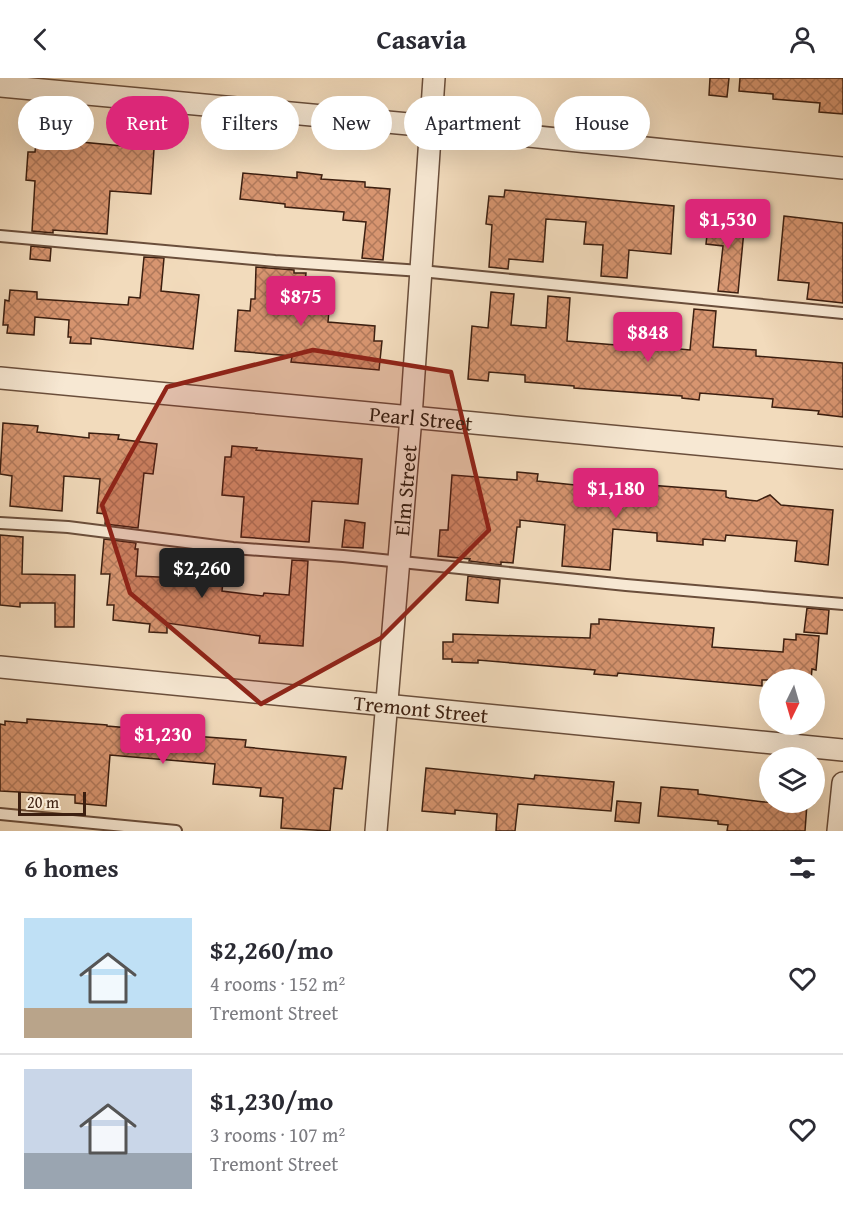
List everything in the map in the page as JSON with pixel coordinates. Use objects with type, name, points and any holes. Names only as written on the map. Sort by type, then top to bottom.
[{"type":"street","name":"Elm Street","points":[[432,96],[434,78]]},
{"type":"street","points":[[0,86],[404,124]]},
{"type":"street","points":[[542,137],[843,168]]},
{"type":"street","name":"Elm Street","points":[[376,831],[411,417],[429,150]]},
{"type":"street","name":"Pearl Street","points":[[0,378],[843,458]]},
{"type":"street","name":"Tremont Street","points":[[0,667],[843,750]]},
{"type":"street","points":[[838,831],[843,783]]},
{"type":"lane","points":[[0,236],[275,261],[421,271],[843,313]]},
{"type":"lane","points":[[0,523],[69,527],[233,548],[843,603]]},
{"type":"lane","points":[[0,814],[176,831]]},
{"type":"highlighted area","points":[[313,350],[451,372],[489,530],[381,638],[261,704],[130,593],[102,505],[167,387]]},
{"type":"building","points":[[710,78],[729,78],[727,97],[709,95]]},
{"type":"building","points":[[740,78],[843,78],[843,114],[819,112],[820,103],[773,99],[773,94],[739,91]]},
{"type":"building","points":[[94,143],[106,144],[106,150],[154,150],[151,194],[110,191],[107,234],[53,230],[53,233],[32,231],[35,181],[26,180],[28,152],[35,152],[35,150],[94,150]]},
{"type":"building","points":[[297,172],[322,175],[321,179],[365,182],[365,187],[390,189],[383,260],[362,258],[366,222],[343,220],[344,212],[285,207],[285,204],[240,199],[243,173],[297,178]]},
{"type":"building","points":[[505,190],[674,206],[671,254],[629,250],[627,278],[601,276],[603,245],[584,244],[586,222],[546,219],[543,262],[509,259],[508,269],[489,267],[492,225],[486,224],[489,196],[504,197]]},
{"type":"building","points":[[784,216],[843,223],[843,303],[807,299],[809,283],[778,280]]},
{"type":"building","points":[[709,217],[745,220],[738,293],[718,291],[723,246],[706,244]]},
{"type":"building","points":[[31,246],[51,248],[50,261],[30,259]]},
{"type":"building","points":[[144,257],[164,258],[161,291],[199,295],[193,349],[91,338],[91,344],[70,343],[69,320],[35,317],[34,335],[7,333],[8,325],[3,325],[5,300],[9,301],[10,290],[37,292],[37,299],[128,305],[129,297],[140,298]]},
{"type":"building","points":[[256,267],[306,273],[303,307],[329,310],[328,322],[375,326],[374,341],[382,341],[379,370],[291,362],[292,356],[235,351],[238,310],[250,311],[251,299],[255,299]]},
{"type":"building","points":[[491,292],[514,294],[511,325],[546,328],[548,296],[570,298],[567,341],[690,350],[694,309],[716,311],[713,347],[756,350],[756,356],[843,363],[843,417],[818,414],[819,411],[772,407],[773,399],[700,393],[699,400],[682,398],[682,396],[525,382],[525,375],[489,372],[488,381],[468,379],[472,326],[488,328]]},
{"type":"building","points":[[3,423],[38,426],[37,432],[89,438],[89,433],[119,435],[118,439],[157,444],[153,474],[144,473],[138,528],[105,524],[106,514],[97,513],[100,479],[64,476],[62,511],[10,506],[12,476],[0,474]]},
{"type":"building","points":[[232,446],[362,459],[358,504],[312,501],[309,542],[241,537],[244,497],[222,495],[225,457],[231,457]]},
{"type":"building","points":[[517,472],[538,474],[537,481],[604,488],[605,480],[726,491],[726,497],[729,498],[757,501],[770,495],[781,505],[833,510],[828,565],[795,561],[797,541],[726,535],[725,541],[703,539],[703,545],[657,541],[657,533],[613,529],[610,570],[562,566],[565,525],[520,520],[520,527],[517,527],[513,563],[501,562],[501,565],[438,556],[440,530],[448,530],[452,475],[517,480]]},
{"type":"building","points":[[345,520],[365,523],[363,548],[342,547]]},
{"type":"building","points":[[0,535],[23,537],[22,574],[75,575],[74,627],[55,627],[55,603],[20,603],[20,607],[0,605]]},
{"type":"building","points":[[104,539],[136,543],[135,549],[138,549],[136,576],[181,578],[183,557],[213,560],[210,581],[223,582],[222,591],[263,596],[264,593],[289,595],[292,560],[308,561],[303,646],[259,643],[260,636],[167,623],[167,633],[149,632],[150,624],[113,620],[114,605],[107,605],[110,574],[101,574]]},
{"type":"building","points":[[468,576],[500,580],[498,603],[466,600]]},
{"type":"building","points":[[807,608],[829,610],[827,634],[804,632]]},
{"type":"building","points":[[599,619],[714,628],[712,647],[783,652],[784,639],[796,640],[796,634],[819,636],[816,669],[759,669],[759,686],[618,673],[617,676],[594,674],[595,670],[478,660],[478,663],[452,662],[452,659],[443,659],[443,642],[453,642],[453,634],[590,638],[591,624],[599,624]]},
{"type":"building","points":[[27,719],[153,730],[153,733],[246,740],[245,747],[346,757],[342,789],[334,788],[330,831],[281,828],[283,798],[260,796],[261,788],[213,784],[215,764],[110,755],[106,806],[75,803],[75,795],[0,791],[0,724],[5,725],[5,721],[27,723]]},
{"type":"building","points":[[426,768],[534,779],[535,775],[614,782],[611,811],[518,804],[515,831],[496,831],[497,814],[455,810],[455,814],[422,811]]},
{"type":"building","points":[[661,787],[698,790],[698,794],[759,801],[759,813],[806,813],[805,831],[727,831],[728,825],[718,824],[718,821],[658,816]]},
{"type":"building","points":[[617,801],[641,803],[639,823],[615,821]]}]
